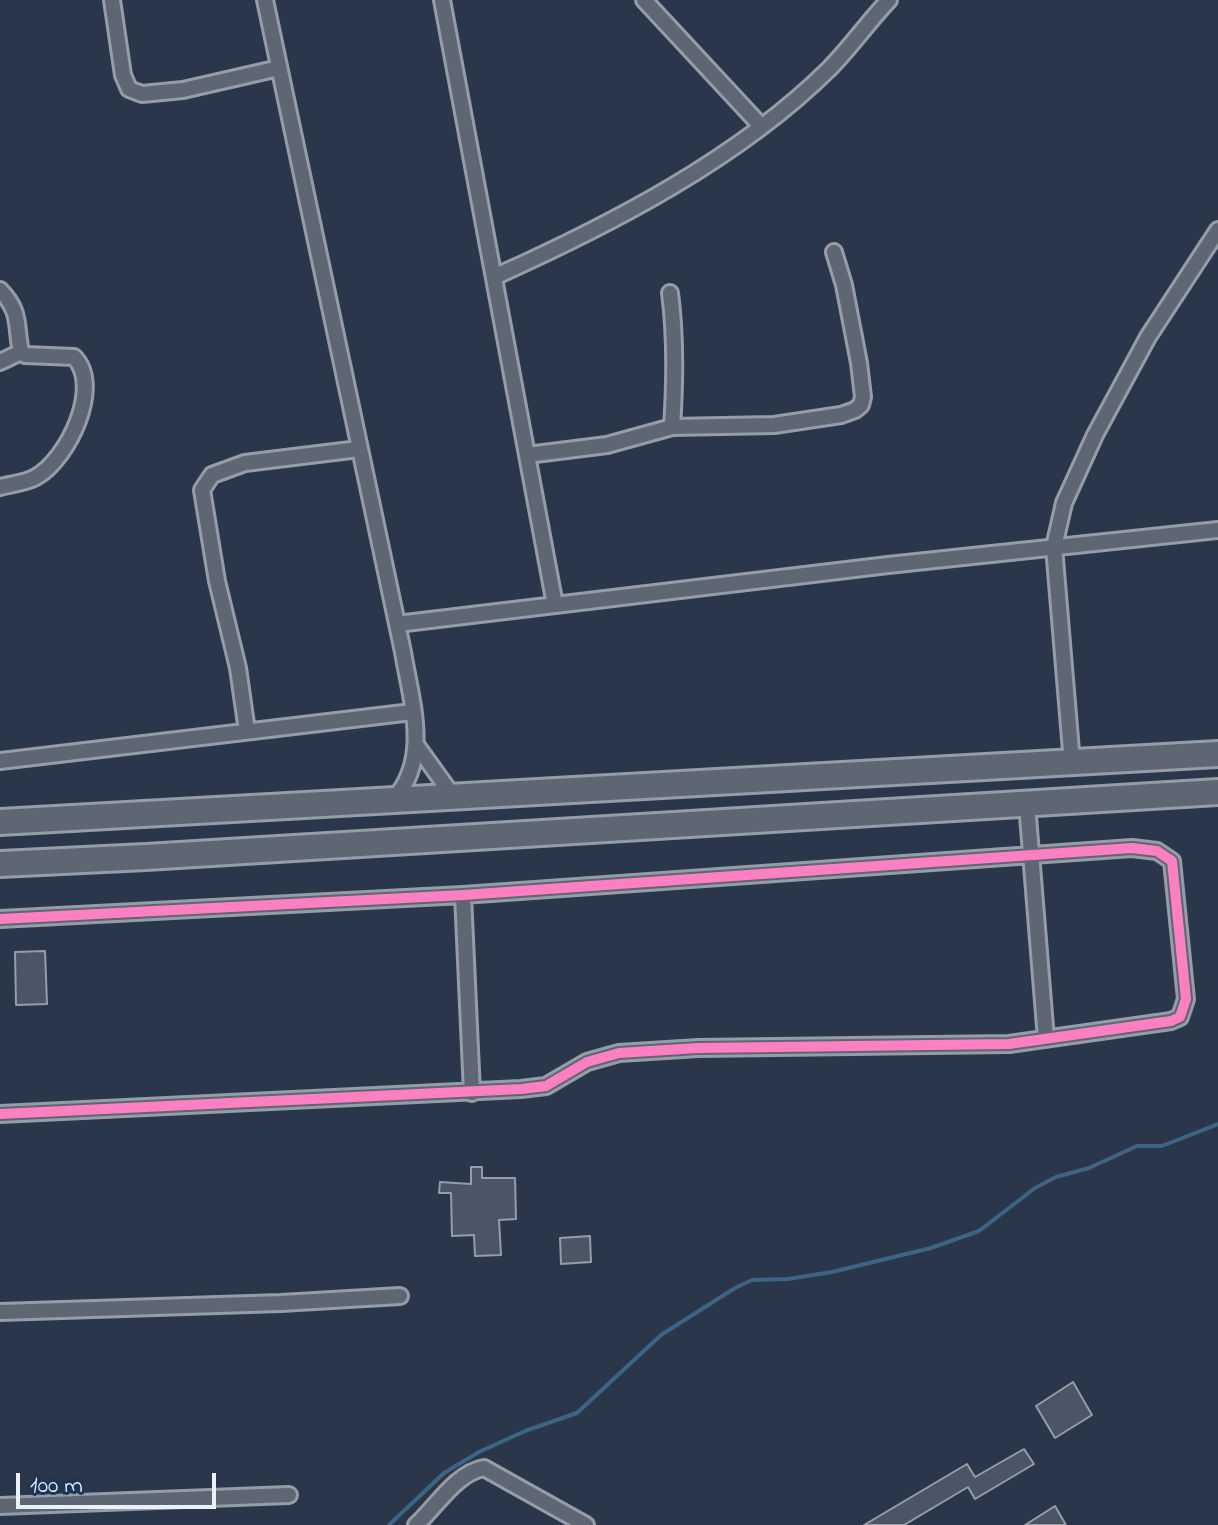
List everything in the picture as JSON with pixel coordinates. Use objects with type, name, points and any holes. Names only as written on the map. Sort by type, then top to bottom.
[{"type":"highway","points":[[0,822],[1218,754]]},
{"type":"highway","points":[[0,864],[1218,792]]},
{"type":"street","points":[[112,0],[123,75],[129,89],[142,94],[183,90],[279,68]]},
{"type":"street","points":[[265,0],[397,624],[412,712],[417,746],[410,774],[394,799]]},
{"type":"street","points":[[442,0],[555,605]]},
{"type":"street","points":[[644,0],[761,126]]},
{"type":"street","points":[[494,277],[546,254],[715,161],[829,69],[889,0]]},
{"type":"street","points":[[1072,763],[1054,547],[1064,503],[1095,435],[1148,337],[1213,245],[1218,230]]},
{"type":"street","points":[[527,455],[607,445],[672,427],[774,425],[841,415],[861,405],[859,363],[844,285],[834,252]]},
{"type":"street","points":[[0,290],[18,314],[21,352]]},
{"type":"street","points":[[670,293],[675,378],[672,427]]},
{"type":"street","points":[[0,362],[21,352]]},
{"type":"street","points":[[0,487],[35,478],[59,456],[79,417],[85,385],[84,371],[74,357],[25,355],[21,352]]},
{"type":"street","points":[[247,731],[238,668],[217,581],[202,490],[212,475],[245,463],[359,449]]},
{"type":"street","points":[[397,624],[1218,530]]},
{"type":"street","points":[[0,761],[412,712]]},
{"type":"street","points":[[417,746],[453,796]]},
{"type":"street","points":[[1027,804],[1046,1039]]},
{"type":"street","points":[[0,919],[463,895],[1132,848],[1157,851],[1172,861],[1186,999],[1180,1017],[1171,1021],[1009,1044],[698,1048],[619,1053],[587,1062],[546,1086],[472,1093],[0,1114]]},
{"type":"street","points":[[463,895],[472,1093]]},
{"type":"street","points":[[0,1312],[400,1296]]},
{"type":"street","points":[[416,1525],[473,1470],[484,1468],[586,1525]]},
{"type":"street","points":[[0,1506],[289,1495]]},
{"type":"building","points":[[45,951],[47,1004],[16,1005],[15,952]]},
{"type":"building","points":[[471,1167],[482,1167],[482,1178],[515,1178],[516,1219],[499,1220],[501,1255],[475,1256],[474,1235],[452,1236],[451,1193],[439,1193],[440,1182],[471,1184]]},
{"type":"building","points":[[590,1236],[591,1262],[561,1264],[560,1238]]},
{"type":"building","points":[[1073,1382],[1092,1415],[1055,1438],[1036,1406]]},
{"type":"building","points":[[1024,1449],[1034,1464],[975,1499],[968,1487],[904,1525],[864,1525],[967,1464],[975,1477]]},
{"type":"building","points":[[1055,1506],[1066,1525],[1025,1525]]},
{"type":"waterway","points":[[389,1525],[444,1473],[479,1452],[525,1431],[577,1413],[661,1335],[735,1288],[752,1280],[788,1279],[832,1272],[931,1248],[979,1231],[1035,1188],[1056,1177],[1089,1168],[1137,1146],[1162,1146],[1218,1124]]},
{"type":"cycle path","points":[[0,919],[463,895],[1132,848],[1157,851],[1172,861],[1186,999],[1180,1017],[1171,1021],[1009,1044],[698,1048],[619,1053],[587,1062],[546,1086],[521,1089],[0,1114]]}]
